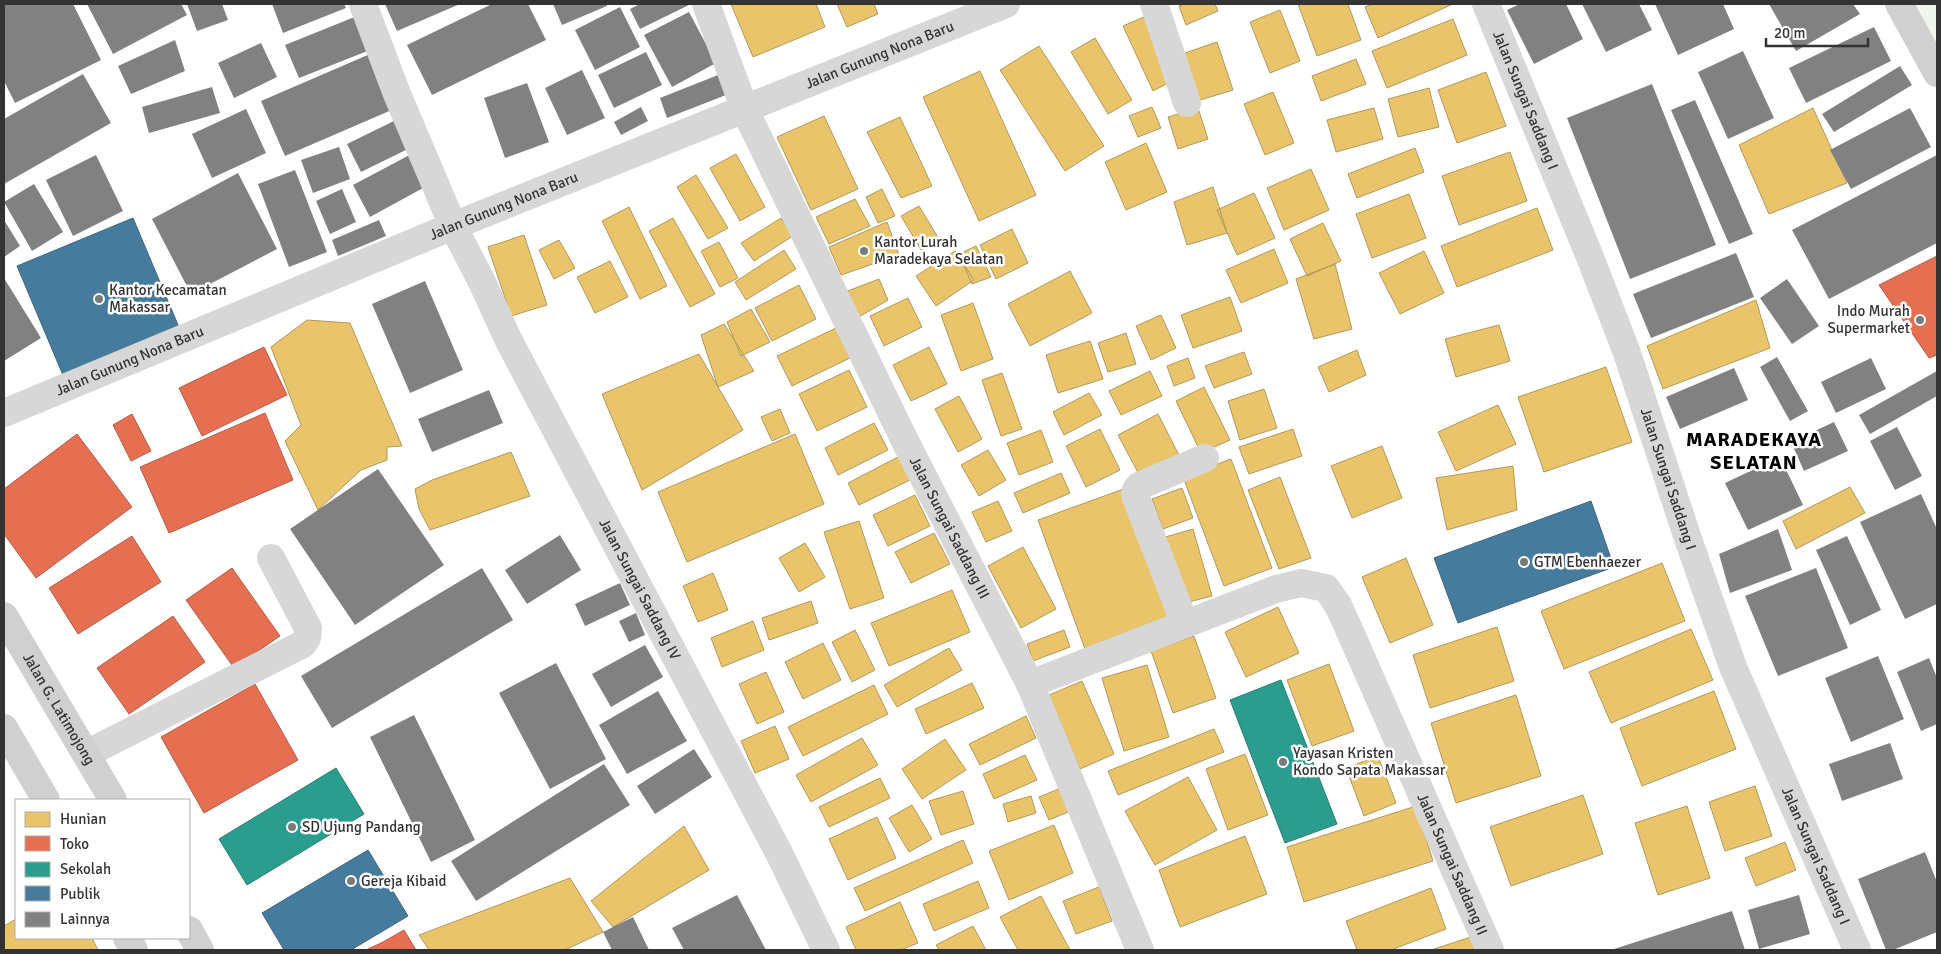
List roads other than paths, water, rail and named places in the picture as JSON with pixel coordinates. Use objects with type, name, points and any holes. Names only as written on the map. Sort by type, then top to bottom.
[{"type":"main road","points":[[1899,4],[1937,73]]},
{"type":"main road","name":"Jalan G. Latimojong","points":[[4,616],[112,799]]},
{"type":"main road","points":[[4,728],[45,799]]},
{"type":"main road","points":[[190,932],[200,950]]},
{"type":"main road","points":[[128,939],[134,950]]},
{"type":"street","name":"Jalan Sungai Saddang IV","points":[[363,4],[453,226],[481,280],[509,341],[779,853],[826,950]]},
{"type":"street","name":"Jalan Sungai Saddang III","points":[[706,4],[745,110],[906,443],[1030,684],[1140,950]]},
{"type":"street","name":"Jalan Gunung Nona Baru","points":[[4,413],[453,226],[1006,4]]},
{"type":"street","points":[[1154,4],[1187,104]]},
{"type":"street","name":"Jalan Sungai Saddang I","points":[[1486,4],[1624,344],[1685,530],[1733,667],[1857,950]]},
{"type":"street","points":[[1030,684],[1185,624],[1135,495],[1139,486],[1205,458]]},
{"type":"street","points":[[86,754],[303,644],[307,638],[308,628],[271,558]]},
{"type":"street","name":"Jalan Sungai Saddang II","points":[[1185,624],[1276,589],[1301,583],[1326,588],[1338,605],[1348,627],[1490,950]]},
{"type":"place","name":"Kantor Lurah Maradekaya Selatan","points":[[864,251]]},
{"type":"place","name":"Kantor Kecamatan Makassar","points":[[99,299]]},
{"type":"place","name":"Indo Murah Supermarket","points":[[1920,320]]},
{"type":"place","name":"GTM Ebenhaezer","points":[[1524,562]]},
{"type":"place","name":"Yayasan Kristen Kondo Sapata Makassar","points":[[1283,762]]},
{"type":"place","name":"SD Ujung Pandang","points":[[292,827]]},
{"type":"place","name":"Gereja Kibaid","points":[[351,881]]},
{"type":"district","name":"MARADEKAYA SELATAN","points":[[1754,450]]}]
